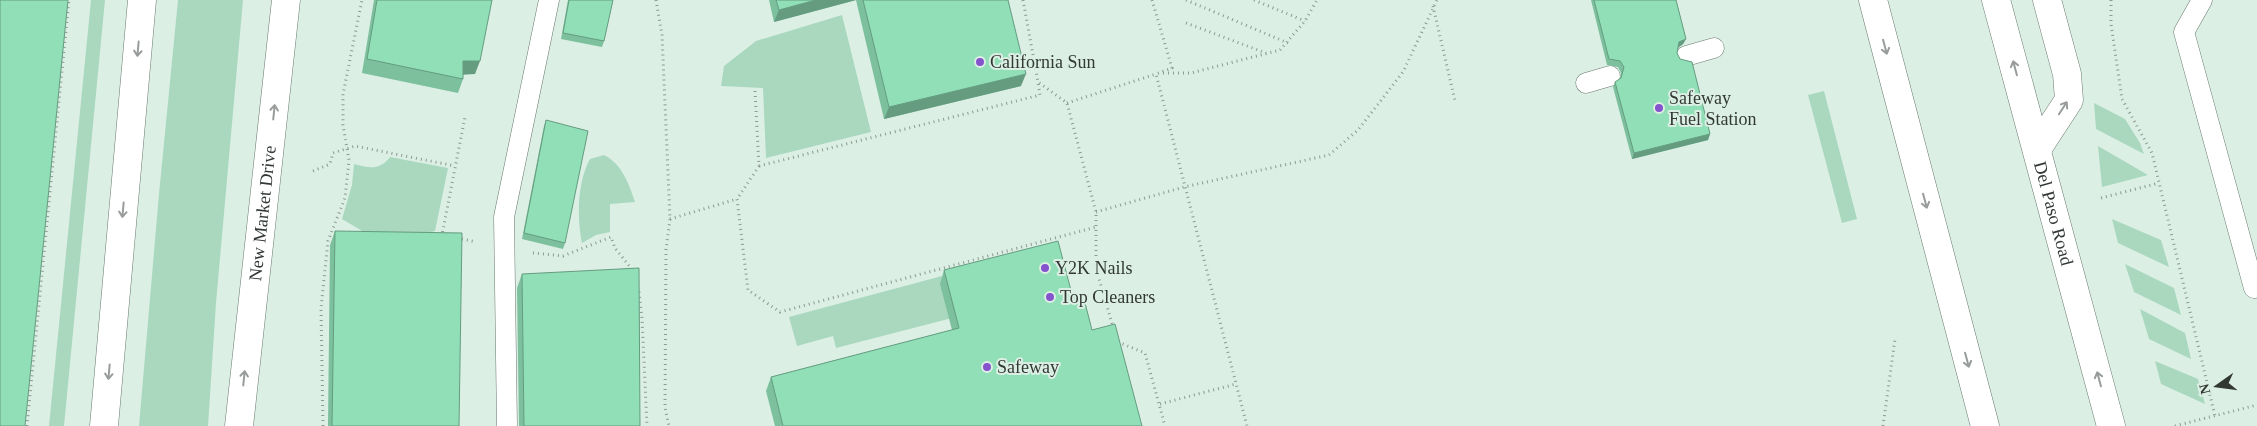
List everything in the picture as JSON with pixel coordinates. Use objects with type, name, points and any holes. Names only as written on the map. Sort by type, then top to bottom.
[{"type":"main road","points":[[104,426],[142,0]]},
{"type":"main road","name":"New Market Drive","points":[[239,426],[286,0]]},
{"type":"main road","points":[[1873,0],[1985,426]]},
{"type":"main road","name":"Del Paso Road","points":[[1996,0],[2111,426]]},
{"type":"main road","points":[[2037,149],[2069,100],[2067,74],[2047,0]]},
{"type":"lane","points":[[507,426],[504,217],[549,0]]},
{"type":"lane","points":[[2202,0],[2184,32],[2251,279],[2254,288],[2257,287]]},
{"type":"lane","points":[[1686,56],[1714,48]]},
{"type":"lane","points":[[1586,83],[1610,76]]},
{"type":"path","points":[[27,426],[69,0]]},
{"type":"path","points":[[323,426],[321,308],[328,241],[345,198],[349,160],[343,125],[343,94],[362,0]]},
{"type":"path","points":[[656,0],[662,35],[670,218],[666,250],[666,408],[669,426]]},
{"type":"path","points":[[759,166],[1040,95],[1023,0]]},
{"type":"path","points":[[1152,0],[1172,68],[1163,73]]},
{"type":"path","points":[[1186,0],[1288,43]]},
{"type":"path","points":[[1254,0],[1305,20]]},
{"type":"path","points":[[1067,103],[1156,74],[1191,73],[1280,50],[1288,43],[1317,0]]},
{"type":"path","points":[[1096,212],[1184,187],[1291,165],[1329,155],[1358,130],[1403,72],[1437,0]]},
{"type":"path","points":[[2111,0],[2111,24],[2122,99],[2152,153],[2215,416]]},
{"type":"path","points":[[1433,6],[1455,100]]},
{"type":"path","points":[[1186,22],[1267,53]]},
{"type":"path","points":[[1156,74],[1248,426]]},
{"type":"path","points":[[1038,82],[1067,103],[1096,212],[1096,268],[1118,342],[1145,353],[1165,426]]},
{"type":"path","points":[[670,218],[737,199],[759,166],[755,91]]},
{"type":"path","points":[[464,117],[442,235],[504,248],[564,256],[611,237],[615,248],[636,274]]},
{"type":"path","points":[[312,171],[330,164],[334,153],[355,146],[455,166]]},
{"type":"path","points":[[2102,198],[2159,183]]},
{"type":"path","points":[[737,199],[748,290],[780,312],[1096,227]]},
{"type":"path","points":[[637,282],[642,318],[647,426]]},
{"type":"path","points":[[32,287],[40,288]]},
{"type":"path","points":[[1883,426],[1895,339]]},
{"type":"path","points":[[1160,404],[1236,384]]},
{"type":"path","points":[[2175,426],[2257,405]]},
{"type":"green space","points":[[91,0],[105,0],[64,426],[49,426]]},
{"type":"green space","points":[[178,0],[243,0],[216,303],[208,426],[139,426],[159,194]]},
{"type":"green space","points":[[842,15],[871,132],[766,158],[763,88],[721,86],[724,66],[756,41]]},
{"type":"green space","points":[[1824,91],[1857,219],[1842,223],[1808,95]]},
{"type":"green space","points":[[2094,103],[2125,119],[2140,143],[2144,154],[2096,129]]},
{"type":"green space","points":[[2098,146],[2148,175],[2102,187]]},
{"type":"green space","points":[[604,155],[620,169],[635,202],[610,204],[610,232],[596,235],[582,243],[579,222],[580,189],[590,159]]},
{"type":"green space","points":[[390,157],[448,168],[435,231],[406,238],[369,235],[342,219],[352,185],[354,164],[373,167],[382,165]]},
{"type":"green space","points":[[2112,219],[2161,240],[2169,267],[2118,243]]},
{"type":"green space","points":[[2125,264],[2174,288],[2181,315],[2134,292]]},
{"type":"green space","points":[[942,276],[952,318],[836,348],[833,336],[797,346],[789,317]]},
{"type":"green space","points":[[2140,309],[2185,333],[2191,359],[2149,339]]},
{"type":"green space","points":[[2155,361],[2198,379],[2205,404],[2161,384]]},
{"type":"building","points":[[0,0],[68,0],[25,426],[0,426]]},
{"type":"building","points":[[377,0],[492,0],[480,61],[463,61],[463,79],[367,59]]},
{"type":"building","points":[[569,0],[613,0],[604,41],[563,33]]},
{"type":"building","points":[[776,0],[816,0],[779,10]]},
{"type":"building","points":[[863,0],[1008,0],[1026,74],[889,107]]},
{"type":"building","name":"Safeway Fuel Station","points":[[1594,0],[1676,0],[1686,39],[1679,42],[1677,53],[1680,59],[1692,62],[1710,134],[1634,153],[1615,82],[1621,78],[1624,67],[1620,61],[1609,59]]},
{"type":"building","points":[[546,120],[588,131],[565,243],[524,233]]},
{"type":"building","points":[[335,231],[462,233],[459,426],[332,426]]},
{"type":"building","name":"Safeway","points":[[1058,241],[1073,298],[1083,295],[1092,330],[1115,324],[1142,426],[783,426],[771,377],[959,328],[944,270]]},
{"type":"building","points":[[639,268],[640,426],[524,426],[522,274]]},
{"type":"place","name":"California Sun","points":[[980,62]]},
{"type":"place","name":"Safeway Fuel Station","points":[[1659,108]]},
{"type":"place","name":"Y2K Nails","points":[[1045,268]]},
{"type":"place","name":"Top Cleaners","points":[[1050,297]]},
{"type":"place","name":"Safeway","points":[[987,367]]}]
